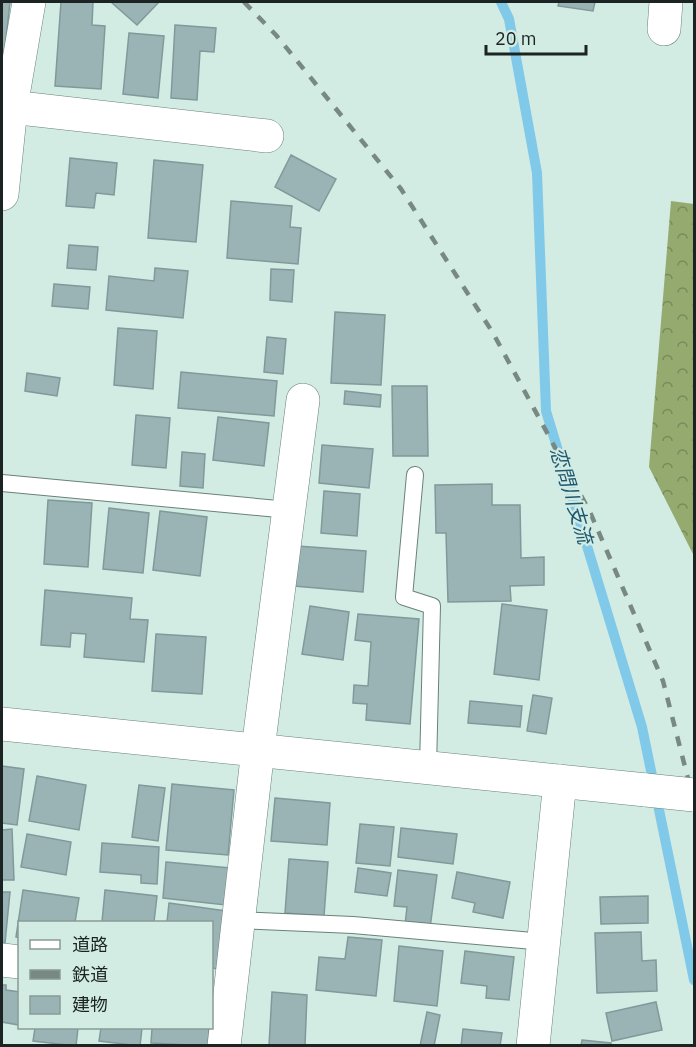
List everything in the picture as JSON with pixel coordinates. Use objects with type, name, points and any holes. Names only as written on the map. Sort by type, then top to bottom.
[{"type":"street","points":[[2,194],[6,106],[29,2]]},
{"type":"street","points":[[6,106],[267,136]]},
{"type":"street","points":[[224,1046],[221,983],[238,920],[303,400]]},
{"type":"street","points":[[2,724],[694,795]]},
{"type":"street","points":[[533,1046],[560,781]]},
{"type":"street","points":[[2,960],[18,962]]},
{"type":"lane","points":[[415,475],[404,597],[432,606],[428,767]]},
{"type":"lane","points":[[2,483],[289,510]]},
{"type":"lane","points":[[238,920],[353,925],[544,942]]},
{"type":"green space","points":[[671,201],[694,204],[694,556],[649,467]]},
{"type":"building","points":[[2,2],[10,2],[2,75]]},
{"type":"building","points":[[61,2],[93,2],[92,25],[105,26],[101,89],[55,86]]},
{"type":"building","points":[[111,2],[159,2],[137,25]]},
{"type":"building","points":[[559,2],[595,2],[593,11],[558,6]]},
{"type":"building","points":[[175,25],[216,28],[214,52],[200,51],[197,100],[171,98]]},
{"type":"building","points":[[129,33],[164,36],[158,98],[123,94]]},
{"type":"building","points":[[291,155],[336,179],[319,211],[275,187]]},
{"type":"building","points":[[70,158],[117,163],[114,195],[96,193],[94,208],[66,206]]},
{"type":"building","points":[[154,160],[203,165],[196,242],[148,238]]},
{"type":"building","points":[[231,201],[292,206],[290,227],[301,228],[298,264],[227,258]]},
{"type":"building","points":[[69,245],[98,247],[96,270],[67,268]]},
{"type":"building","points":[[155,268],[188,271],[183,318],[106,310],[109,276],[154,281]]},
{"type":"building","points":[[271,269],[294,270],[292,302],[270,300]]},
{"type":"building","points":[[54,284],[90,287],[88,309],[52,306]]},
{"type":"building","points":[[335,312],[385,315],[381,385],[331,383]]},
{"type":"building","points":[[118,328],[157,331],[153,389],[114,385]]},
{"type":"building","points":[[267,337],[286,339],[283,374],[264,372]]},
{"type":"building","points":[[181,372],[277,381],[274,416],[178,408]]},
{"type":"building","points":[[27,373],[60,378],[57,396],[25,391]]},
{"type":"building","points":[[392,386],[427,386],[428,456],[393,456]]},
{"type":"building","points":[[345,391],[381,395],[380,407],[344,404]]},
{"type":"building","points":[[136,415],[170,418],[166,468],[132,465]]},
{"type":"building","points":[[218,417],[269,423],[264,466],[213,460]]},
{"type":"building","points":[[322,445],[373,449],[369,488],[319,483]]},
{"type":"building","points":[[182,452],[205,454],[203,488],[180,486]]},
{"type":"building","points":[[492,484],[492,505],[520,505],[521,558],[544,557],[544,585],[510,586],[511,601],[448,602],[446,533],[436,533],[435,485]]},
{"type":"building","points":[[324,491],[360,494],[357,536],[321,533]]},
{"type":"building","points":[[48,500],[92,503],[88,567],[44,564]]},
{"type":"building","points":[[109,508],[149,513],[143,573],[103,569]]},
{"type":"building","points":[[160,511],[207,517],[200,576],[153,570]]},
{"type":"building","points":[[297,546],[366,551],[363,592],[294,586]]},
{"type":"building","points":[[45,590],[132,598],[130,619],[148,620],[144,662],[84,657],[86,634],[71,633],[70,647],[41,645]]},
{"type":"building","points":[[502,604],[547,610],[539,680],[494,674]]},
{"type":"building","points":[[310,606],[349,612],[343,660],[302,654]]},
{"type":"building","points":[[358,614],[419,619],[410,724],[366,720],[367,704],[353,703],[354,685],[368,686],[371,642],[355,640]]},
{"type":"building","points":[[156,634],[206,637],[202,694],[152,691]]},
{"type":"building","points":[[533,695],[552,698],[546,734],[527,731]]},
{"type":"building","points":[[470,701],[522,706],[520,727],[468,723]]},
{"type":"building","points":[[2,766],[24,769],[17,825],[2,823]]},
{"type":"building","points":[[37,776],[86,785],[79,830],[29,821]]},
{"type":"building","points":[[172,784],[234,790],[228,855],[166,850]]},
{"type":"building","points":[[139,785],[165,788],[158,841],[132,837]]},
{"type":"building","points":[[275,798],[330,803],[327,845],[271,841]]},
{"type":"building","points":[[360,824],[394,827],[390,866],[356,863]]},
{"type":"building","points":[[401,828],[457,834],[453,864],[398,857]]},
{"type":"building","points":[[12,829],[14,880],[2,880],[2,830]]},
{"type":"building","points":[[27,834],[71,842],[66,875],[21,867]]},
{"type":"building","points":[[102,843],[159,847],[157,884],[141,883],[141,875],[100,872]]},
{"type":"building","points":[[289,859],[328,862],[324,916],[285,913]]},
{"type":"building","points":[[166,862],[230,868],[226,905],[163,898]]},
{"type":"building","points":[[358,868],[391,873],[387,896],[355,892]]},
{"type":"building","points":[[398,870],[437,875],[430,928],[405,925],[407,907],[394,906]]},
{"type":"building","points":[[457,872],[510,882],[503,918],[473,912],[475,903],[452,898]]},
{"type":"building","points":[[23,890],[79,898],[75,921],[18,921]]},
{"type":"building","points":[[105,890],[157,896],[154,921],[102,921]]},
{"type":"building","points":[[2,892],[10,892],[5,943],[2,943]]},
{"type":"building","points":[[648,896],[648,923],[601,924],[600,897]]},
{"type":"building","points":[[169,903],[226,911],[219,969],[213,968],[213,921],[167,921]]},
{"type":"building","points":[[641,932],[642,961],[656,960],[657,991],[597,993],[595,933]]},
{"type":"building","points":[[348,937],[382,940],[376,996],[316,990],[319,957],[345,959]]},
{"type":"building","points":[[399,946],[443,951],[437,1006],[394,1001]]},
{"type":"building","points":[[465,951],[514,957],[509,1000],[486,998],[487,986],[461,983]]},
{"type":"building","points":[[2,985],[6,985],[6,990],[18,992],[18,1025],[2,1022]]},
{"type":"building","points":[[272,992],[307,995],[305,1046],[269,1046]]},
{"type":"building","points":[[656,1002],[662,1030],[612,1041],[606,1013]]},
{"type":"building","points":[[427,1012],[440,1015],[434,1046],[420,1046]]},
{"type":"building","points":[[35,1029],[78,1029],[76,1046],[33,1041]]},
{"type":"building","points":[[101,1029],[142,1029],[140,1046],[99,1041]]},
{"type":"building","points":[[152,1029],[209,1029],[208,1046],[151,1043]]},
{"type":"building","points":[[463,1029],[502,1033],[500,1046],[461,1046]]},
{"type":"building","points":[[582,1040],[611,1043],[611,1046],[581,1046]]},
{"type":"waterway","name":"恋問川支流","points":[[501,2],[509,19],[537,173],[546,411],[642,727],[694,980]]},
{"type":"railway","points":[[244,2],[276,35],[401,189],[493,333],[590,512],[663,681],[694,802]]}]
